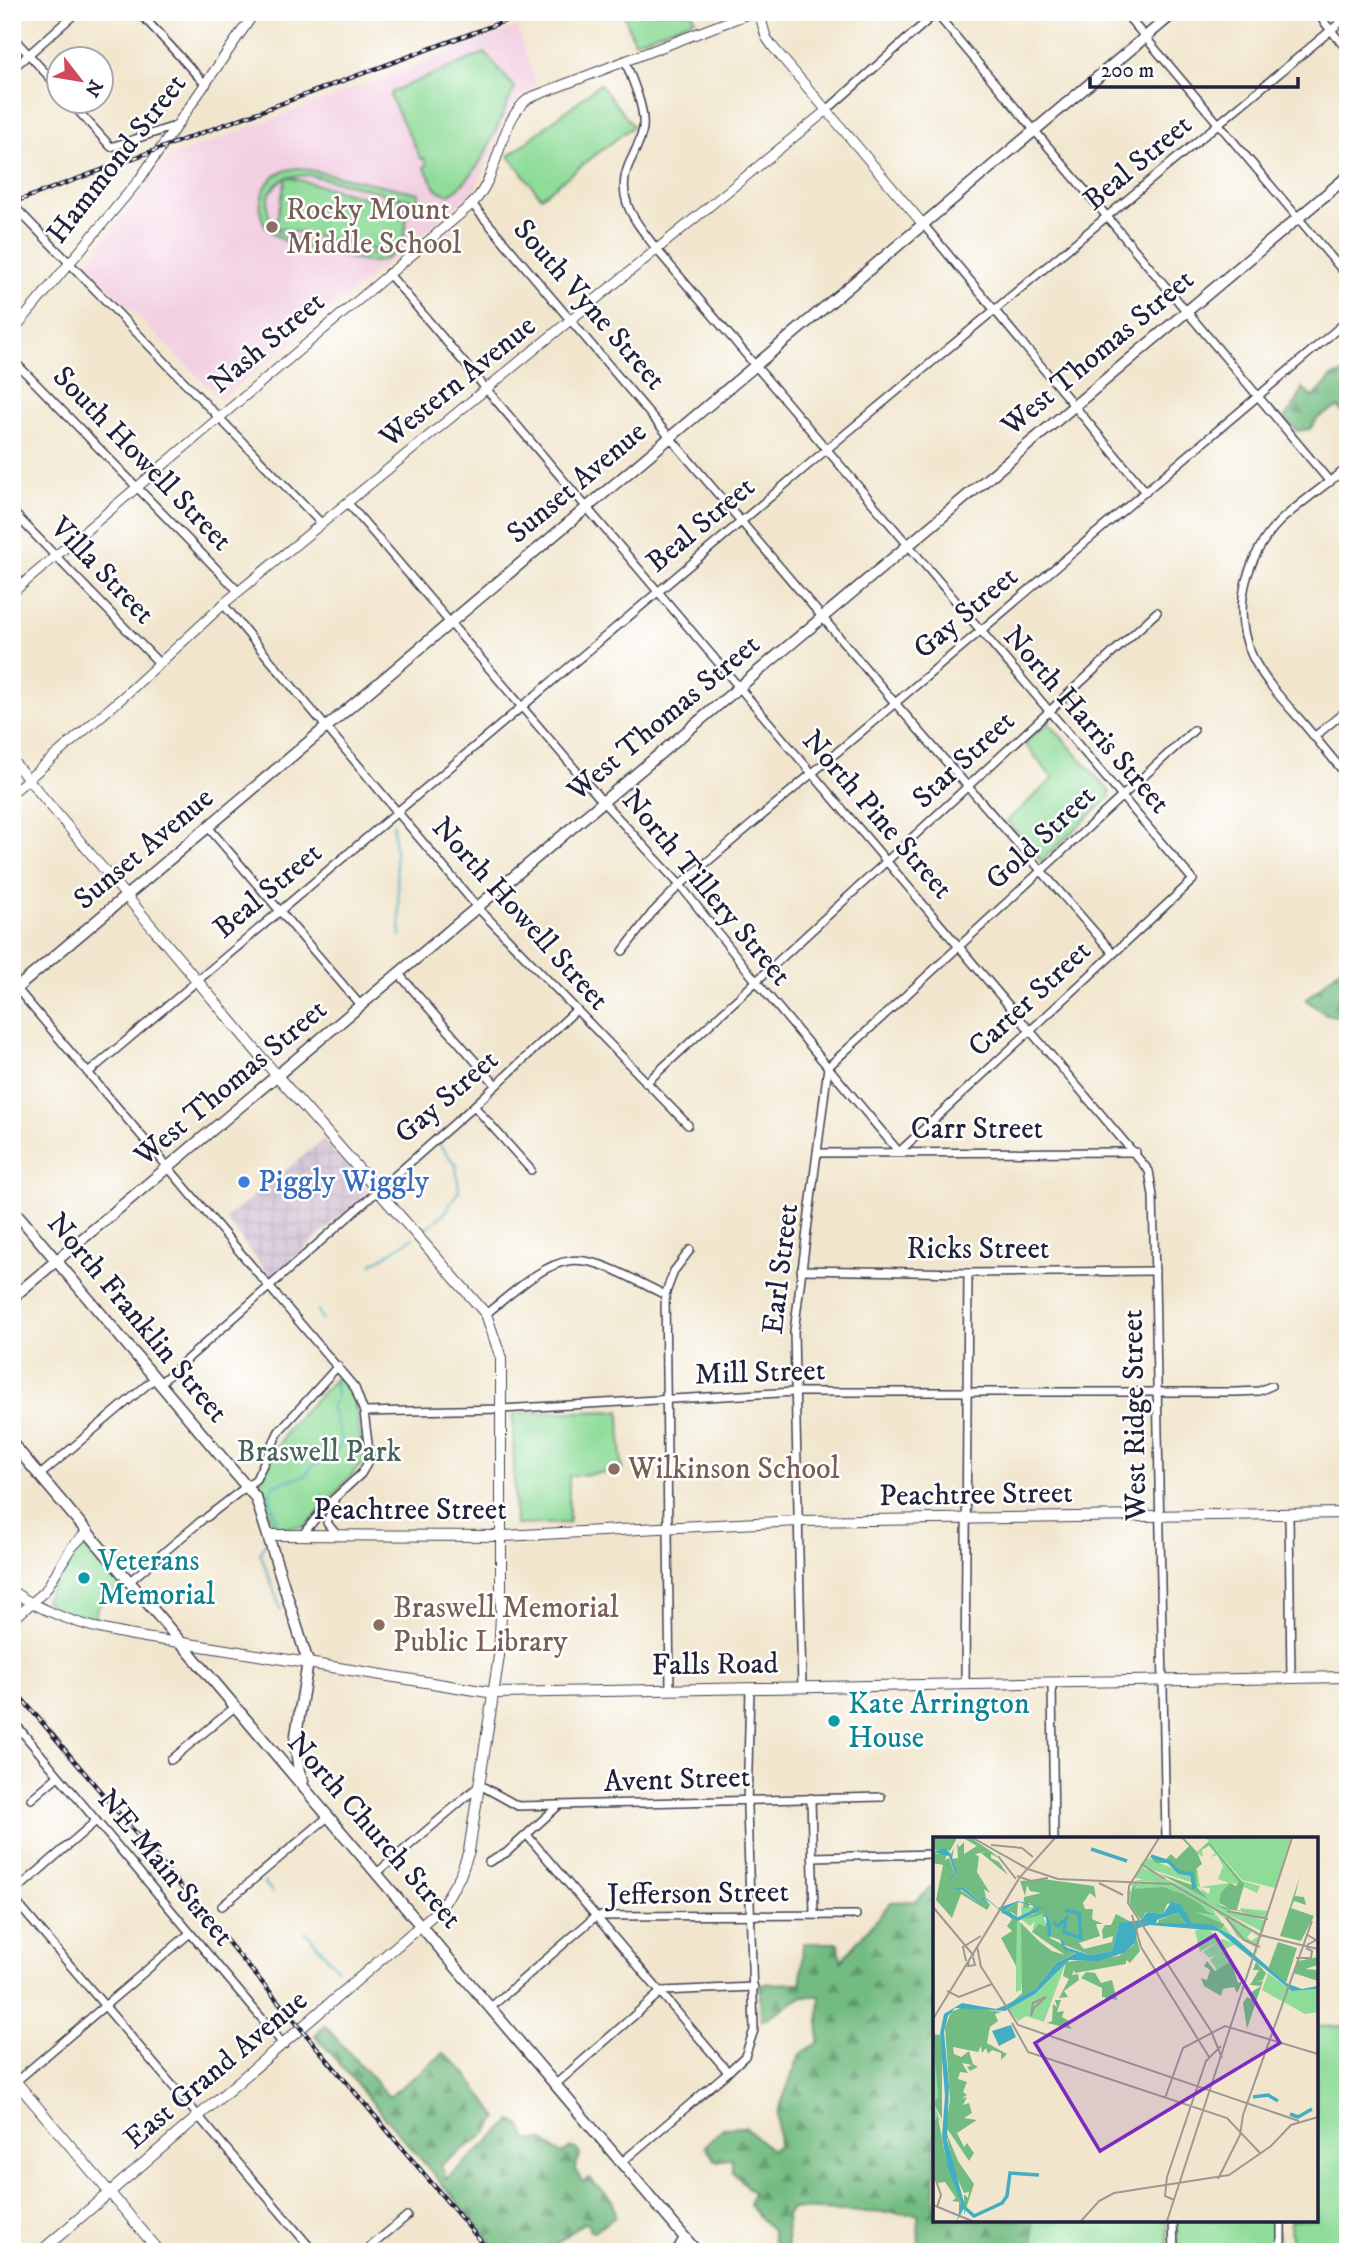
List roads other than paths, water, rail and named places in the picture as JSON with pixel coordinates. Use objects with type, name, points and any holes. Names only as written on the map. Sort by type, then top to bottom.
[{"type":"main road","name":"Sunset Avenue","points":[[14,988],[127,897],[1175,12]]},
{"type":"main road","name":"West Thomas Street","points":[[12,1298],[1348,176]]},
{"type":"main road","points":[[127,897],[278,1077],[379,1188],[486,1314]]},
{"type":"main road","name":"North Franklin Street","points":[[12,1208],[247,1485],[264,1517],[308,1662]]},
{"type":"main road","name":"East Grand Avenue","points":[[40,2252],[441,1908],[466,1863],[499,1656],[503,1536],[501,1358],[486,1314]]},
{"type":"main road","name":"North Church Street","points":[[12,1443],[378,1872],[696,2252]]},
{"type":"main road","name":"Peachtree Street","points":[[269,1535],[503,1536],[798,1521],[1348,1513]]},
{"type":"main road","name":"Falls Road","points":[[183,1643],[494,1693],[1348,1676]]},
{"type":"main road","points":[[308,1662],[295,1742],[299,1772],[309,1793]]},
{"type":"main road","points":[[239,1710],[257,1724],[280,1750],[289,1749],[295,1742]]},
{"type":"main road","points":[[13,2081],[160,2252]]},
{"type":"street","points":[[12,69],[76,12]]},
{"type":"street","points":[[139,12],[206,85]]},
{"type":"street","name":"Hammond Street","points":[[12,332],[139,180],[255,12]]},
{"type":"street","name":"Nash Street","points":[[12,593],[388,272],[472,204],[485,187],[511,122],[523,102],[537,93],[753,12]]},
{"type":"street","points":[[759,12],[766,37],[1146,492]]},
{"type":"street","points":[[1124,12],[1348,277]]},
{"type":"street","points":[[1316,12],[1348,51]]},
{"type":"street","points":[[936,13],[1106,219],[1330,482]]},
{"type":"street","name":"Western Avenue","points":[[12,793],[238,591],[658,251],[827,110],[936,13]]},
{"type":"street","name":"Beal Street","points":[[88,1073],[826,450],[996,312],[1348,16]]},
{"type":"street","points":[[12,36],[46,74]]},
{"type":"street","name":"North Harris Street","points":[[625,60],[640,104],[643,129],[625,174],[624,201],[658,251],[1193,880]]},
{"type":"street","points":[[83,116],[111,147],[178,125]]},
{"type":"street","name":"South Vyne Street","points":[[472,204],[743,520],[895,703],[1113,954]]},
{"type":"street","points":[[16,208],[321,523]]},
{"type":"street","name":"North Pine Street","points":[[388,272],[585,508],[1136,1152]]},
{"type":"street","name":"Gay Street","points":[[623,951],[652,913],[680,885],[1348,320]]},
{"type":"street","name":"South Howell Street","points":[[12,359],[238,591]]},
{"type":"street","points":[[1348,467],[1279,522],[1250,565],[1243,593],[1245,640],[1262,677],[1348,777]]},
{"type":"street","name":"North Tillery Street","points":[[347,502],[521,708],[680,885],[756,981],[899,1152]]},
{"type":"street","name":"Villa Street","points":[[12,511],[159,663]]},
{"type":"street","points":[[223,604],[326,727]]},
{"type":"street","name":"Star Street","points":[[646,1083],[1157,612]]},
{"type":"street","points":[[1314,737],[1348,709]]},
{"type":"street","name":"North Howell Street","points":[[326,727],[478,908],[688,1125]]},
{"type":"street","name":"Gold Street","points":[[828,1067],[1194,730]]},
{"type":"street","points":[[12,760],[127,897]]},
{"type":"street","points":[[208,827],[361,1006]]},
{"type":"street","name":"Carter Street","points":[[899,1152],[1193,880]]},
{"type":"street","points":[[399,974],[496,1085]]},
{"type":"street","points":[[14,988],[355,1388],[364,1412],[370,1459],[361,1474],[303,1534]]},
{"type":"street","name":"Gay Street","points":[[40,1475],[158,1381],[269,1287],[474,1106],[575,1011]]},
{"type":"street","name":"Earl Street","points":[[802,1688],[794,1332],[828,1067]]},
{"type":"street","points":[[474,1106],[531,1170]]},
{"type":"street","name":"Carr Street","points":[[818,1153],[1136,1152]]},
{"type":"street","name":"West Ridge Street","points":[[1136,1152],[1149,1171],[1151,1182],[1155,1271],[1166,1837]]},
{"type":"street","points":[[670,1690],[665,1294],[674,1271],[690,1250]]},
{"type":"street","points":[[486,1314],[541,1269],[572,1260],[608,1265],[665,1294]]},
{"type":"street","name":"Ricks Street","points":[[801,1270],[968,1273],[1155,1271]]},
{"type":"street","points":[[965,1684],[968,1273]]},
{"type":"street","points":[[130,1581],[256,1479],[279,1430],[338,1366]]},
{"type":"street","name":"Mill Street","points":[[364,1412],[502,1409],[795,1392],[1259,1391],[1272,1386]]},
{"type":"street","points":[[336,1498],[327,1519],[336,1534]]},
{"type":"street","points":[[1289,1514],[1291,1678]]},
{"type":"street","points":[[12,1621],[50,1585],[71,1548],[88,1531]]},
{"type":"street","name":"Falls Road","points":[[12,1591],[32,1604],[99,1630],[183,1643]]},
{"type":"street","points":[[1052,1683],[1054,1837]]},
{"type":"street","points":[[622,2162],[728,2072],[745,2056],[752,2043],[754,1987],[747,1801],[750,1689]]},
{"type":"street","points":[[171,1760],[239,1710]]},
{"type":"street","name":"NE Main Street","points":[[12,1720],[284,2045]]},
{"type":"street","points":[[31,1799],[58,1776]]},
{"type":"street","points":[[378,1872],[480,1785]]},
{"type":"street","name":"Avent Street","points":[[480,1785],[517,1806],[881,1797]]},
{"type":"street","points":[[811,1798],[814,1914]]},
{"type":"street","points":[[489,1862],[506,1853],[557,1807]]},
{"type":"street","points":[[222,1906],[329,1816]]},
{"type":"street","points":[[96,1821],[12,1896],[314,2252]]},
{"type":"street","points":[[527,1835],[728,2072]]},
{"type":"street","points":[[812,1857],[933,1854]]},
{"type":"street","name":"Jefferson Street","points":[[491,2007],[596,1916],[856,1914]]},
{"type":"street","points":[[13,2081],[190,1933]]},
{"type":"street","points":[[556,2084],[662,1991],[754,1987]]},
{"type":"street","points":[[364,2252],[407,2216]]},
{"type":"street","points":[[1173,2222],[1174,2252]]},
{"type":"street","points":[[1280,2222],[1281,2252]]},
{"type":"street","points":[[675,2252],[684,2237]]},
{"type":"waterway","points":[[393,823],[401,936]]},
{"type":"waterway","points":[[420,1233],[445,1213],[459,1190],[456,1165],[438,1143]]},
{"type":"waterway","points":[[372,1264],[413,1238]]},
{"type":"waterway","points":[[318,1310],[322,1320]]},
{"type":"waterway","points":[[272,1531],[277,1523],[269,1494],[273,1485],[306,1475],[313,1465],[329,1459],[343,1443],[331,1406],[336,1399],[335,1379]]},
{"type":"waterway","points":[[266,1542],[260,1552],[281,1610]]},
{"type":"waterway","points":[[264,1882],[273,1893]]},
{"type":"waterway","points":[[305,1931],[337,1968]]},
{"type":"railway","points":[[12,203],[529,12]]},
{"type":"railway","points":[[538,18],[554,12]]},
{"type":"railway","points":[[12,1687],[490,2252]]},
{"type":"place","name":"Rocky Mount Middle School","points":[[272,227]]},
{"type":"place","name":"Piggly Wiggly","points":[[244,1182]]},
{"type":"place","name":"Wilkinson School","points":[[614,1469]]},
{"type":"place","name":"Veterans Memorial","points":[[84,1578]]},
{"type":"place","name":"Braswell Memorial Public Library","points":[[379,1625]]},
{"type":"place","name":"Kate Arrington House","points":[[834,1721]]},
{"type":"park label","name":"Braswell Park","points":[[319,1452]]}]
